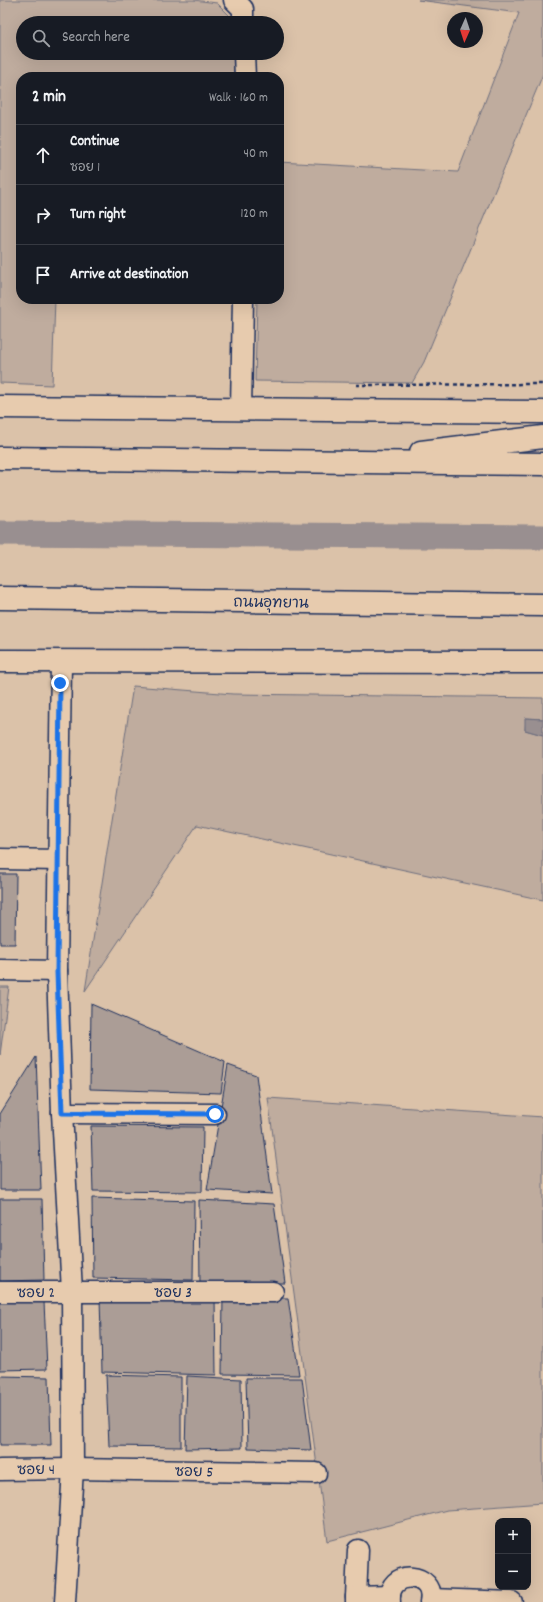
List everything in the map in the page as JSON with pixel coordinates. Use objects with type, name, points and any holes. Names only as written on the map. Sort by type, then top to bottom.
[{"type":"main road","points":[[0,407],[543,412]]},
{"type":"main road","points":[[282,462],[416,452],[543,436]]},
{"type":"main road","points":[[0,458],[543,464]]},
{"type":"main road","name":"ถนนอุทยาน","points":[[4,599],[543,605]]},
{"type":"main road","points":[[0,661],[543,662]]},
{"type":"street","points":[[234,0],[243,9],[243,16]]},
{"type":"street","points":[[244,60],[245,72]]},
{"type":"street","points":[[241,409],[243,304]]},
{"type":"street","points":[[61,662],[57,972],[62,1113],[72,1291],[73,1469],[65,1602]]},
{"type":"street","points":[[0,859],[58,860]]},
{"type":"street","points":[[0,970],[57,972]]},
{"type":"street","points":[[62,1113],[215,1114]]},
{"type":"street","name":"ซอย 2","points":[[0,1292],[72,1291]]},
{"type":"street","name":"ซอย 3","points":[[72,1291],[273,1292]]},
{"type":"street","name":"ซอย 4","points":[[0,1470],[73,1469]]},
{"type":"street","name":"ซอย 5","points":[[73,1469],[316,1473]]},
{"type":"street","points":[[358,1550],[356,1599],[390,1599],[395,1583],[401,1579],[415,1577],[427,1585],[431,1600],[512,1602]]},
{"type":"shaded area","points":[[0,0],[194,0],[217,3],[230,16],[16,16],[16,60],[234,60],[234,72],[16,72],[16,304],[55,304],[52,385],[0,383]]},
{"type":"shaded area","points":[[418,0],[543,0],[543,74],[424,362],[412,383],[255,381],[257,304],[284,304],[284,162],[458,172],[519,13]]},
{"type":"shaded area","points":[[133,686],[233,694],[543,698],[543,719],[526,718],[525,730],[543,735],[543,900],[197,825],[85,991]]},
{"type":"shaded area","points":[[525,718],[543,719],[543,735],[525,730]]},
{"type":"shaded area","points":[[0,987],[9,987],[0,1055]]},
{"type":"shaded area","points":[[268,1098],[543,1117],[543,1503],[447,1510],[327,1541]]},
{"type":"building","points":[[0,874],[16,874],[15,944],[0,944]]},
{"type":"building","points":[[91,1004],[225,1062],[221,1093],[90,1089]]},
{"type":"building","points":[[36,1057],[41,1190],[0,1190],[0,1114]]},
{"type":"building","points":[[228,1065],[256,1075],[272,1194],[207,1190]]},
{"type":"building","points":[[91,1126],[203,1127],[202,1192],[93,1191]]},
{"type":"building","points":[[92,1198],[194,1201],[193,1280],[93,1278]]},
{"type":"building","points":[[0,1199],[42,1199],[44,1280],[0,1281]]},
{"type":"building","points":[[199,1200],[274,1204],[285,1283],[200,1283]]},
{"type":"building","points":[[223,1297],[288,1298],[299,1375],[222,1374]]},
{"type":"building","points":[[100,1298],[215,1298],[216,1375],[102,1372]]},
{"type":"building","points":[[0,1301],[44,1302],[47,1369],[0,1370]]},
{"type":"building","points":[[106,1375],[181,1377],[181,1447],[109,1446]]},
{"type":"building","points":[[0,1376],[49,1377],[51,1445],[0,1445]]},
{"type":"building","points":[[187,1376],[241,1379],[242,1448],[185,1449]]},
{"type":"building","points":[[246,1378],[302,1378],[311,1450],[248,1448]]},
{"type":"waterway","points":[[0,533],[543,537]]},
{"type":"route","points":[[60,683],[57,972],[62,1113],[215,1114]]}]
